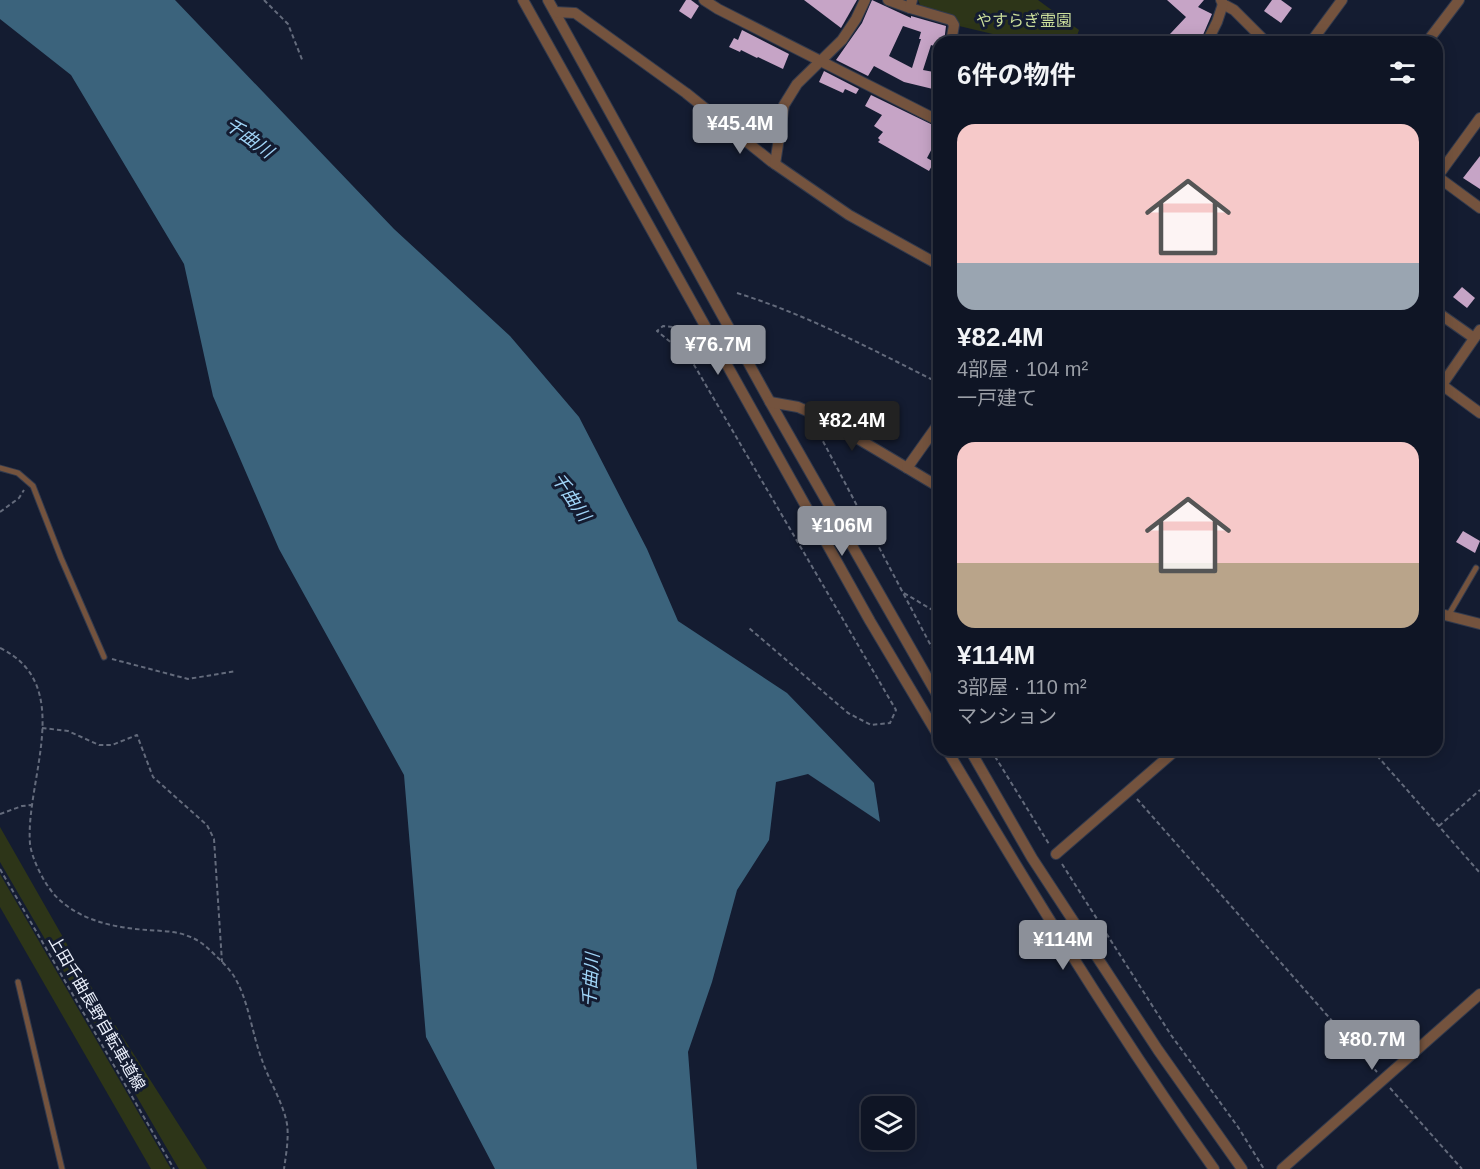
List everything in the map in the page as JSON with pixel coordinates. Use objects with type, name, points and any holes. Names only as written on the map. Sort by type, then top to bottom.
[{"type":"street","points":[[523,0],[870,621],[933,727]]},
{"type":"street","points":[[548,0],[770,402],[933,687]]},
{"type":"street","points":[[704,0],[933,119]]},
{"type":"street","points":[[775,164],[784,105],[797,84],[842,40],[865,0]]},
{"type":"street","points":[[888,0],[911,4],[951,20],[954,25],[952,36]]},
{"type":"street","points":[[1315,36],[1342,0]]},
{"type":"street","points":[[1432,36],[1459,0]]},
{"type":"street","points":[[1210,36],[1217,22],[1222,2],[1234,10],[1260,36]]},
{"type":"street","points":[[555,12],[575,13],[686,93],[775,164],[849,214],[933,262]]},
{"type":"street","points":[[1443,169],[1480,118]]},
{"type":"street","points":[[1443,181],[1480,208]]},
{"type":"street","points":[[1443,315],[1477,334],[1443,385]]},
{"type":"street","points":[[1443,391],[1480,412]]},
{"type":"street","points":[[770,402],[798,407],[813,414],[933,483]]},
{"type":"street","points":[[907,468],[933,431]]},
{"type":"street","points":[[1443,614],[1480,624]]},
{"type":"street","points":[[951,756],[1105,1010],[1214,1169]]},
{"type":"street","points":[[973,756],[1032,858],[1158,1050],[1242,1169]]},
{"type":"street","points":[[1056,854],[1169,756]]},
{"type":"street","points":[[1282,1169],[1480,994]]},
{"type":"lane","points":[[0,468],[18,473],[33,486],[104,657]]},
{"type":"lane","points":[[1443,614],[1476,568]]},
{"type":"lane","points":[[18,982],[62,1169]]},
{"type":"path","points":[[264,0],[288,24],[303,62]]},
{"type":"path","points":[[738,293],[777,305],[814,321],[933,380]]},
{"type":"path","points":[[706,325],[696,330],[663,326],[657,331],[690,358],[896,710],[890,723],[871,725],[848,713],[749,628]]},
{"type":"path","points":[[813,414],[816,430],[933,649]]},
{"type":"path","points":[[0,512],[19,498],[29,481]]},
{"type":"path","points":[[904,593],[933,610]]},
{"type":"path","points":[[0,648],[12,654],[28,670],[35,680],[42,700],[42,728],[32,805],[30,847],[38,868],[52,893],[70,909],[90,919],[128,929],[186,935],[198,940],[222,962],[235,978],[261,1060],[287,1124],[284,1169]]},
{"type":"path","points":[[104,657],[188,680],[236,671]]},
{"type":"path","points":[[42,728],[68,731],[99,745],[112,745],[137,735],[153,777],[207,825],[214,839],[222,962]]},
{"type":"path","points":[[995,756],[1171,1035],[1238,1127],[1264,1169]]},
{"type":"path","points":[[1376,756],[1480,873]]},
{"type":"path","points":[[1130,790],[1462,1169]]},
{"type":"path","points":[[1439,826],[1480,790]]},
{"type":"path","points":[[0,814],[32,805]]},
{"type":"path","name":"上田千曲長野自転車道線","points":[[0,868],[174,1169]]},
{"type":"green space","name":"やすらぎ霊園","points":[[918,0],[1038,0],[1079,30],[1077,36],[1002,36],[959,26],[921,7]]},
{"type":"green space","points":[[0,827],[96,995],[207,1169],[179,1169],[0,862]]},
{"type":"green space","points":[[0,874],[171,1169],[151,1169],[0,907]]},
{"type":"water","name":"千曲川","points":[[0,0],[175,0],[394,229],[510,336],[579,417],[647,549],[678,621],[787,693],[874,783],[880,822],[808,774],[776,782],[769,840],[737,890],[712,982],[688,1052],[697,1169],[495,1169],[426,1037],[404,775],[279,549],[213,396],[184,264],[71,75],[0,19]]},
{"type":"building","points":[[686,0],[691,0],[699,6],[691,19],[679,11]]},
{"type":"building","points":[[804,0],[857,0],[841,28]]},
{"type":"building","points":[[872,0],[911,18],[911,16],[946,26],[945,36],[933,36],[933,46],[931,45],[923,70],[933,72],[933,89],[904,82],[874,66],[868,76],[836,60],[862,23]],"holes":[[[903,26],[921,32],[919,39],[921,39],[912,68],[889,56]]]},
{"type":"building","points":[[1167,0],[1204,0],[1198,7],[1212,14],[1203,36],[1172,36],[1170,34],[1186,17]]},
{"type":"building","points":[[1272,0],[1281,0],[1292,8],[1281,23],[1264,11]]},
{"type":"building","points":[[742,30],[789,54],[783,69],[729,47],[734,38],[738,40]]},
{"type":"building","points":[[824,71],[859,89],[856,94],[845,89],[843,93],[819,82]]},
{"type":"building","points":[[871,95],[933,125],[933,146],[927,158],[933,164],[929,171],[878,142],[883,132],[874,126],[882,115],[865,106]]},
{"type":"building","points":[[1480,156],[1480,189],[1463,178]]},
{"type":"building","points":[[1462,287],[1475,298],[1467,308],[1453,297]]},
{"type":"building","points":[[1463,531],[1480,541],[1475,553],[1456,542]]}]
